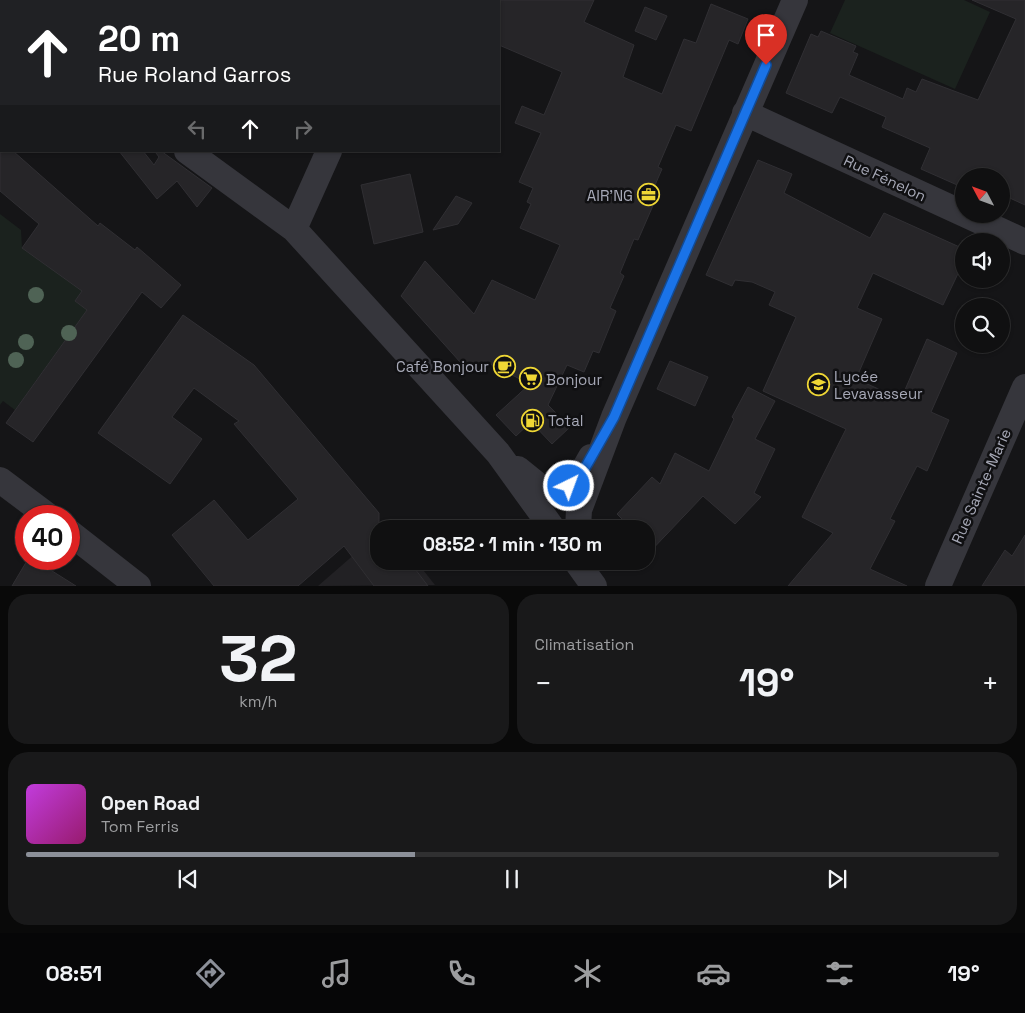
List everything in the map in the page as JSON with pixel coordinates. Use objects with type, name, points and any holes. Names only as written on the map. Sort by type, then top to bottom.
[{"type":"street","points":[[578,520],[579,510],[614,417],[795,0]]},
{"type":"street","name":"Rue Fénelon","points":[[745,113],[1025,242]]},
{"type":"street","points":[[188,152],[294,229],[498,453],[546,520]]},
{"type":"street","points":[[294,229],[330,152]]},
{"type":"street","name":"Rue Sainte-Marie","points":[[938,586],[1025,387]]},
{"type":"street","points":[[498,453],[544,490],[569,486],[581,475],[614,417]]},
{"type":"street","points":[[0,480],[33,505]]},
{"type":"street","points":[[80,542],[125,581]]},
{"type":"street","points":[[583,570],[595,586]]},
{"type":"street","points":[[589,570],[595,586]]},
{"type":"shaded area","points":[[845,0],[964,0],[990,12],[955,89],[830,33]]},
{"type":"shaded area","points":[[0,214],[21,230],[22,248],[85,288],[75,301],[87,310],[15,410],[3,401],[0,405]]},
{"type":"shaded area","points":[[370,541],[370,570],[423,570],[435,585],[318,586]]},
{"type":"building","points":[[500,0],[594,0],[584,22],[634,45],[623,77],[662,94],[684,39],[696,43],[711,4],[748,19],[738,44],[729,40],[691,131],[676,125],[658,167],[662,169],[652,192],[658,194],[638,240],[634,239],[620,273],[624,276],[610,308],[616,311],[599,353],[593,351],[584,372],[567,365],[548,405],[570,427],[552,444],[531,422],[516,436],[496,415],[530,384],[484,361],[469,372],[401,296],[425,261],[474,314],[492,280],[535,300],[560,245],[520,228],[531,204],[527,202],[533,188],[519,182],[541,133],[515,123],[522,106],[544,115],[562,72],[500,45]]},
{"type":"building","points":[[972,0],[1025,0],[1025,205],[1010,198],[1010,168],[955,168],[955,184],[921,169],[930,148],[882,127],[886,117],[840,97],[832,113],[786,93],[811,34],[818,37],[821,31],[856,46],[853,52],[858,54],[849,75],[903,99],[907,88],[916,92],[922,79],[978,100],[1016,19]]},
{"type":"building","points":[[645,7],[667,16],[656,40],[635,31]]},
{"type":"building","points":[[0,152],[14,152],[98,226],[100,223],[135,250],[137,247],[181,285],[161,308],[142,292],[33,442],[6,423],[87,310],[75,301],[82,291],[22,248],[39,224],[0,191]]},
{"type":"building","points":[[120,152],[144,152],[154,165],[159,157],[156,153],[162,152],[212,188],[197,207],[177,181],[157,199]]},
{"type":"building","points":[[758,160],[792,174],[784,193],[870,238],[884,213],[955,245],[955,280],[943,305],[873,273],[857,308],[882,319],[856,379],[901,399],[927,339],[957,353],[931,412],[949,420],[927,471],[917,466],[890,519],[895,521],[870,569],[907,586],[788,586],[833,533],[802,517],[846,429],[763,391],[796,317],[769,305],[775,292],[752,282],[735,280],[732,286],[706,275]]},
{"type":"building","points":[[410,174],[423,232],[374,244],[361,185]]},
{"type":"building","points":[[456,196],[472,203],[458,224],[433,230]]},
{"type":"building","points":[[183,315],[254,365],[379,513],[379,520],[370,520],[370,570],[416,570],[428,586],[374,586],[344,546],[298,586],[214,586],[172,535],[214,500],[248,540],[298,499],[234,424],[239,421],[194,388],[172,417],[202,439],[170,484],[98,433]]},
{"type":"building","points":[[670,361],[708,377],[695,406],[657,389]]},
{"type":"building","points":[[748,387],[775,401],[755,439],[775,449],[754,493],[761,497],[735,524],[703,496],[655,547],[655,520],[623,520],[617,514],[652,477],[660,484],[675,453],[709,471],[734,419],[732,417]]},
{"type":"building","points":[[1025,535],[1025,586],[982,586],[1005,550],[1012,556]]},
{"type":"building","points":[[21,570],[51,570],[76,586],[12,586]]},
{"type":"place","name":"AIR'NG","points":[[649,195]]},
{"type":"place","name":"Café Bonjour","points":[[505,366]]},
{"type":"place","name":"Bonjour","points":[[530,379]]},
{"type":"place","name":"Lycée Levavasseur","points":[[818,385]]},
{"type":"place","name":"Total","points":[[532,420]]},
{"type":"route","points":[[569,486],[581,475],[614,417],[766,65]]}]
